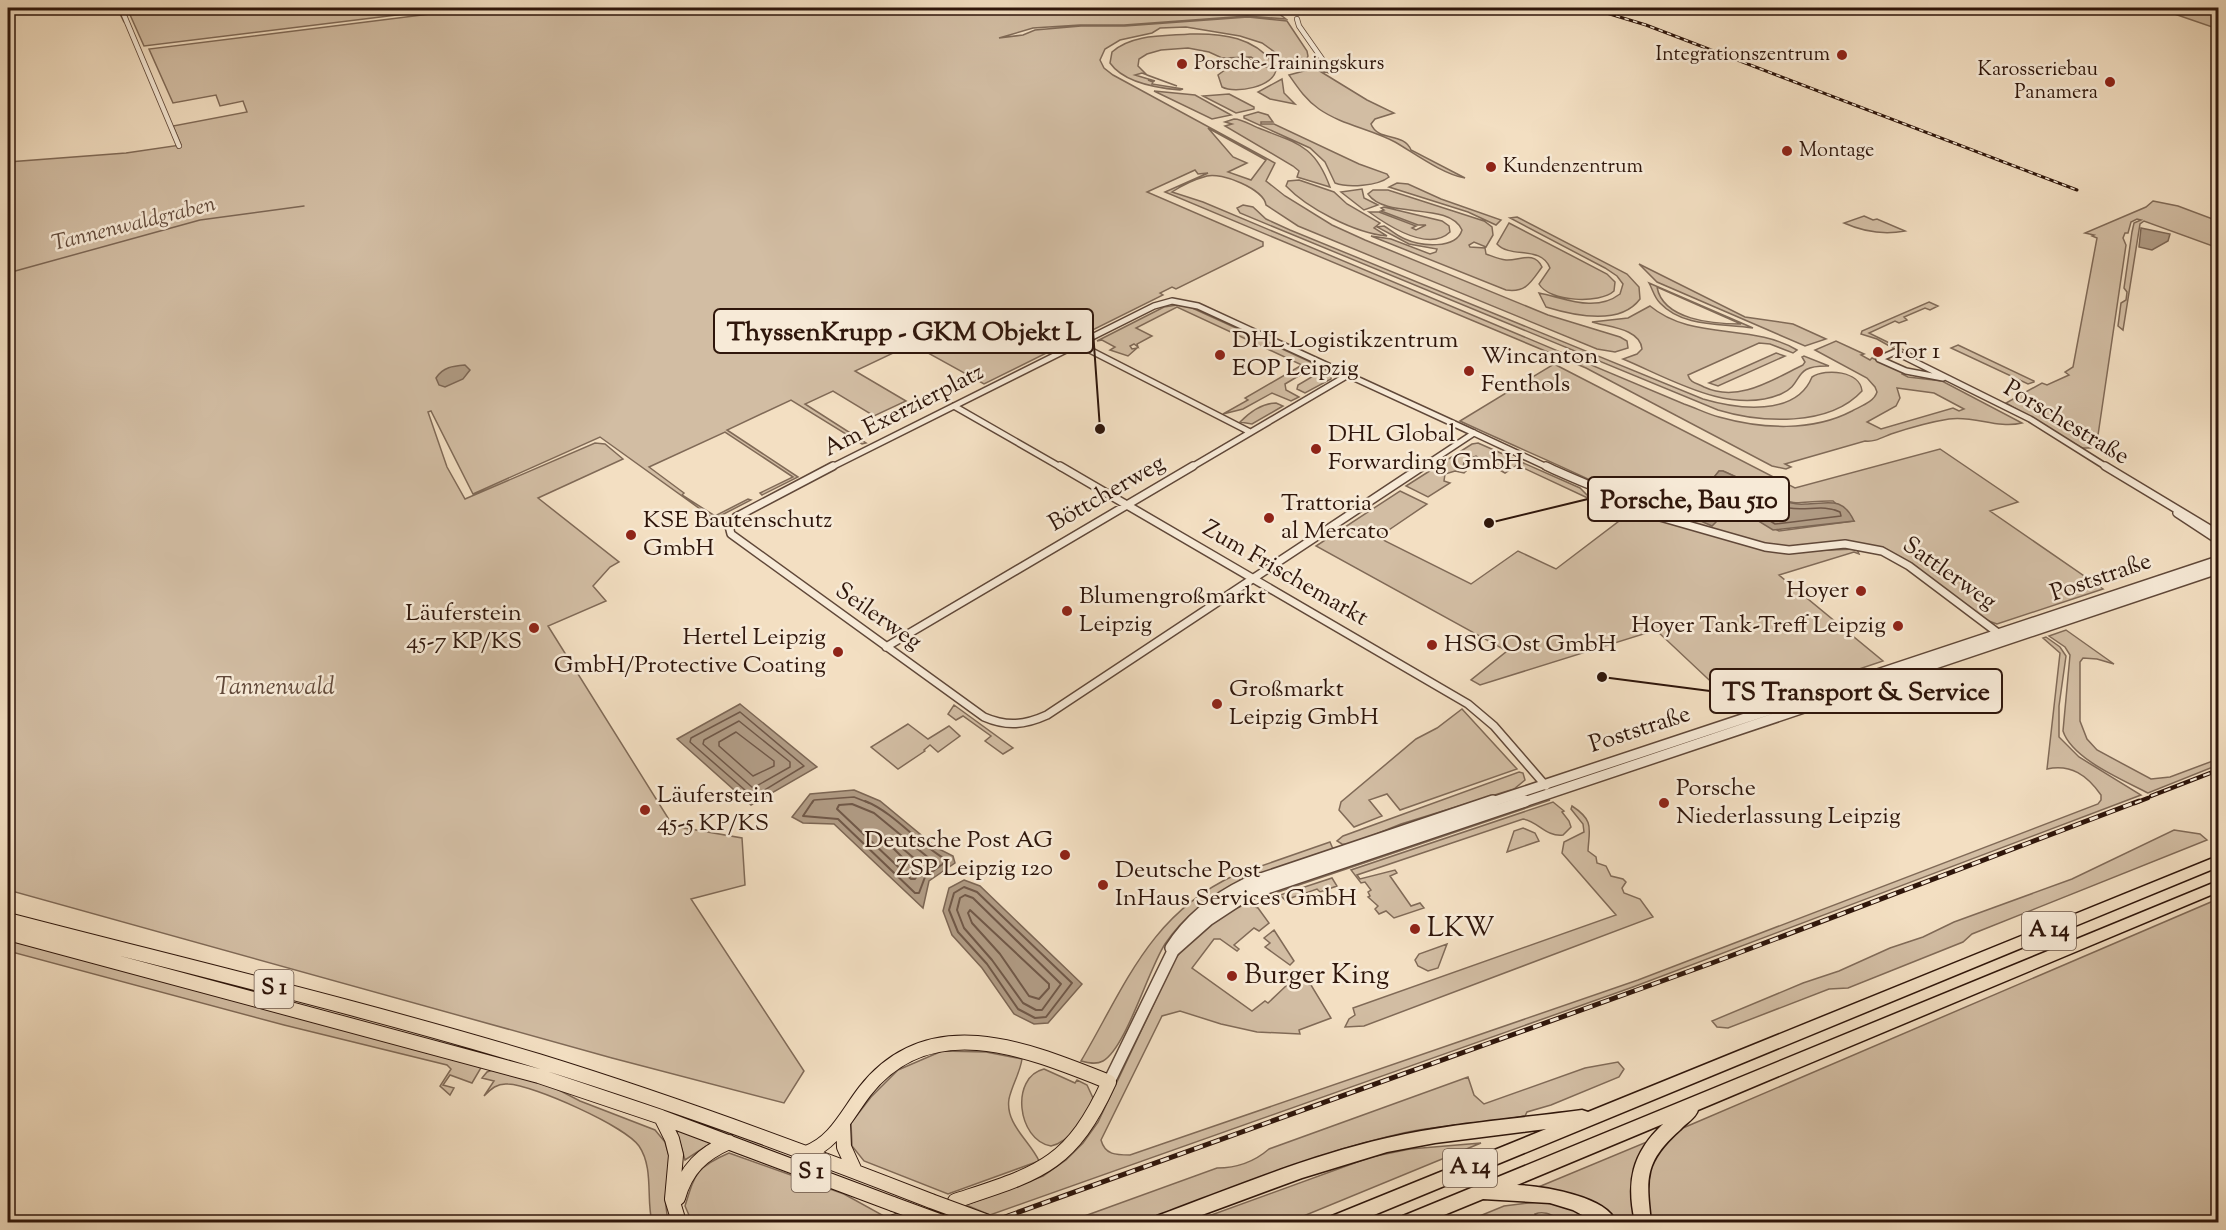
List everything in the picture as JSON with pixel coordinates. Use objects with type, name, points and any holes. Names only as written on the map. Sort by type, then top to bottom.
[{"type":"highway","name":"A 14","points":[[1338,1222],[2218,861]]},
{"type":"highway","name":"A 14","points":[[1409,1222],[2218,886]]},
{"type":"highway","points":[[1643,1222],[1638,1191],[1646,1155],[1668,1128],[1703,1101]]},
{"type":"highway","points":[[1163,1222],[1340,1157],[1389,1144],[1601,1114]]},
{"type":"highway","points":[[1479,1194],[1534,1192],[1557,1196],[1575,1202],[1608,1222]]},
{"type":"main road","points":[[2204,8],[2218,14]]},
{"type":"main road","name":"S 1","points":[[8,920],[499,1049],[709,1118],[988,1222]]},
{"type":"main road","name":"S 1","points":[[8,933],[490,1062],[661,1117],[942,1222]]},
{"type":"main road","points":[[806,1153],[820,1148],[843,1123],[873,1081],[891,1064],[918,1049],[950,1042],[985,1043],[1018,1050],[1109,1082],[1089,1123],[1068,1149],[1054,1160],[1023,1177],[955,1201]]},
{"type":"main road","points":[[661,1117],[672,1139],[676,1155],[672,1199],[677,1216]]},
{"type":"main road","points":[[843,1123],[844,1147],[855,1171]]},
{"type":"main road","points":[[677,1216],[681,1186],[698,1157],[729,1142]]},
{"type":"street","points":[[121,8],[179,146]]},
{"type":"street","points":[[1297,19],[1299,26],[1327,66]]},
{"type":"street","name":"Sattlerweg","points":[[1165,302],[1180,301],[1198,306],[1588,486],[1632,503],[1653,515]]},
{"type":"street","name":"Am Exerzierplatz","points":[[729,526],[736,517],[749,509],[1165,302]]},
{"type":"street","points":[[1078,344],[1250,432]]},
{"type":"street","name":"Porschestraße","points":[[1948,378],[1906,371],[1879,359],[1895,352],[2030,418],[2218,534]]},
{"type":"street","name":"Böttcherweg","points":[[886,646],[1348,375]]},
{"type":"street","name":"Zum Frischemarkt","points":[[954,406],[1468,704],[1494,726],[1548,788]]},
{"type":"street","points":[[1254,579],[1474,433]]},
{"type":"street","name":"Sattlerweg","points":[[1588,486],[1617,508],[1653,515],[1777,549],[1802,550],[1845,544],[1882,551],[1909,566],[2004,637]]},
{"type":"street","points":[[1603,499],[1606,495],[1611,494]]},
{"type":"street","name":"Porschestraße","points":[[2163,502],[2218,540]]},
{"type":"street","points":[[1626,509],[1632,503]]},
{"type":"street","name":"Seilerweg","points":[[729,526],[731,534],[738,541],[984,717],[997,723],[1014,726],[1032,723],[1047,716],[1254,579]]},
{"type":"street","name":"Poststraße","points":[[2004,637],[2218,561]]},
{"type":"street","name":"Poststraße","points":[[1109,1082],[1169,957],[1208,920],[1253,891],[1548,788],[2004,637],[2218,569]]},
{"type":"green space","points":[[127,8],[454,8],[144,46]]},
{"type":"green space","name":"Tannenwald","points":[[478,8],[1015,8],[1017,12],[1026,14],[1162,8],[1275,8],[1280,10],[1278,12],[1282,12],[1278,13],[1286,19],[1247,16],[1124,25],[1080,25],[1033,28],[999,38],[1023,35],[1035,30],[1081,26],[1125,26],[1248,17],[1287,21],[1307,51],[1308,56],[1304,63],[1307,68],[1286,68],[1276,53],[1262,43],[1240,36],[1186,27],[1160,28],[1152,33],[1120,40],[1105,49],[1100,60],[1104,68],[1113,75],[1275,163],[1266,181],[1285,196],[1332,225],[1548,315],[1620,337],[1627,341],[1628,348],[1615,352],[1597,349],[1298,226],[1266,205],[1258,193],[1231,179],[1207,176],[1172,192],[1203,202],[1719,417],[1769,426],[1804,425],[1837,418],[1867,403],[1877,392],[1867,378],[1815,350],[1836,341],[1864,354],[1861,355],[1870,360],[1872,358],[1903,372],[1902,374],[1908,377],[1942,381],[2022,423],[2004,424],[1958,418],[1949,419],[1920,425],[1875,440],[1785,464],[1791,467],[1786,469],[1772,466],[1586,368],[1165,192],[1208,173],[1198,174],[1195,170],[1147,192],[1263,242],[1263,246],[1176,289],[1172,287],[1160,293],[1163,295],[984,384],[912,344],[855,371],[906,401],[874,416],[833,391],[805,404],[866,443],[862,444],[791,400],[727,430],[798,477],[762,495],[760,493],[793,477],[725,432],[649,467],[684,493],[682,495],[715,516],[748,499],[751,500],[714,519],[600,437],[473,494],[431,411],[428,412],[447,467],[465,499],[595,443],[605,444],[623,459],[538,498],[619,562],[610,567],[593,586],[606,601],[548,626],[673,826],[742,838],[745,885],[691,899],[804,1071],[784,1103],[612,1058],[8,890],[8,162],[126,153],[181,145],[173,126],[247,112],[243,101],[220,106],[216,95],[173,103],[149,49]],"holes":[[[1208,128],[1266,160],[1251,180],[1228,172],[1247,163],[1233,157]],[[1897,388],[1934,393],[1964,409],[1959,411],[1953,408],[1881,429],[1867,422],[1896,406],[1900,398]]]},
{"type":"green space","points":[[2157,8],[2200,8],[2218,15],[2218,29]]},
{"type":"green space","points":[[1214,34],[1248,43],[1267,56],[1275,66],[1260,63],[1251,57],[1222,58],[1209,52],[1188,48],[1161,50],[1139,59],[1138,66],[1147,75],[1142,73],[1135,75],[1155,81],[1148,80],[1153,82],[1152,84],[1183,89],[1151,86],[1132,80],[1116,70],[1110,63],[1112,52],[1129,42],[1149,37]]},
{"type":"green space","points":[[1249,59],[1259,65],[1276,69],[1274,75],[1254,87],[1236,90],[1222,87],[1218,75],[1226,69],[1226,61]]},
{"type":"green space","points":[[1315,68],[1326,69],[1333,74],[1318,70],[1367,100],[1394,113],[1375,119],[1371,124],[1374,130],[1403,141],[1411,150],[1465,178],[1439,168],[1395,142],[1337,119],[1319,109],[1306,98],[1289,75]]},
{"type":"green space","points":[[1282,79],[1284,93],[1295,104],[1270,99],[1258,92]]},
{"type":"green space","points":[[1154,91],[1195,95],[1231,115],[1212,119]]},
{"type":"green space","points":[[1229,94],[1254,109],[1236,113],[1203,96]]},
{"type":"green space","points":[[1258,112],[1268,115],[1273,122],[1261,122],[1261,124],[1274,124],[1359,164],[1387,174],[1389,177],[1363,185],[1335,183],[1325,162],[1310,148],[1244,118],[1244,116]]},
{"type":"green space","points":[[1234,119],[1244,121],[1304,148],[1318,163],[1330,187],[1297,177],[1299,171],[1293,166],[1225,126],[1232,124],[1225,122]]},
{"type":"green space","points":[[1299,180],[1334,192],[1347,204],[1380,223],[1374,228],[1387,236],[1347,225],[1319,211],[1286,186],[1288,181]]},
{"type":"green space","points":[[1397,183],[1408,184],[1441,199],[1501,220],[1496,225],[1468,212],[1389,187]]},
{"type":"green space","points":[[1362,189],[1364,198],[1378,205],[1364,210],[1341,192]]},
{"type":"green space","points":[[1373,190],[1388,190],[1484,221],[1492,227],[1493,235],[1486,247],[1474,242],[1469,245],[1470,247],[1485,248],[1486,254],[1506,260],[1535,259],[1542,267],[1531,282],[1523,288],[1506,290],[1371,236],[1391,239],[1430,254],[1436,252],[1437,249],[1409,244],[1377,227],[1384,226],[1405,239],[1428,245],[1453,241],[1462,230],[1455,221],[1444,216],[1388,207],[1377,202],[1368,194]]},
{"type":"green space","points":[[2153,201],[2178,206],[2218,221],[2218,248],[2144,221],[2140,224],[2123,330],[2118,326],[2121,303],[2126,300],[2127,292],[2124,288],[2132,232],[2134,223],[2141,220],[2131,222],[2128,233],[2125,233],[2123,238],[2126,245],[2097,442],[2091,448],[2082,448],[2006,403],[2042,383],[2047,385],[2069,375],[2065,372],[2073,367],[2097,238],[2085,233],[2146,207]]},
{"type":"green space","points":[[1243,205],[1253,207],[1266,219],[1290,230],[1703,399],[1748,407],[1779,404],[1793,399],[1804,390],[1812,377],[1833,372],[1849,375],[1860,384],[1862,391],[1848,403],[1832,411],[1794,419],[1754,418],[1718,410],[1240,213],[1237,208]]},
{"type":"green space","points":[[1384,207],[1442,221],[1449,226],[1450,232],[1441,238],[1431,240],[1408,235],[1369,212],[1379,212],[1416,226],[1412,228],[1416,230],[1426,225],[1418,225],[1381,211]]},
{"type":"green space","points":[[1864,216],[1905,231],[1874,232],[1844,223]]},
{"type":"green space","points":[[1517,217],[1627,274],[1639,287],[1640,299],[1621,313],[1608,316],[1582,315],[1546,307],[1539,293],[1580,302],[1600,303],[1620,294],[1623,284],[1617,276],[1605,268],[1510,218]]},
{"type":"green space","points":[[1509,223],[1607,274],[1615,282],[1614,291],[1598,298],[1575,299],[1553,295],[1545,290],[1539,284],[1550,268],[1546,261],[1533,254],[1510,251],[1497,244]]},
{"type":"green space","points":[[1639,264],[1745,317],[1793,324],[1826,339],[1805,346],[1657,282]]},
{"type":"green space","points":[[1649,283],[1753,328],[1704,323],[1680,317],[1660,303]],"holes":[[[1657,287],[1741,324],[1704,321],[1679,313],[1661,298]]]},
{"type":"green space","points":[[1929,302],[1938,306],[1930,310],[1925,308],[1904,317],[1907,320],[1899,323],[1895,321],[1869,333],[1918,357],[1907,356],[1877,339],[1861,334],[1862,331]]},
{"type":"green space","points":[[1177,305],[1190,307],[1317,365],[1285,384],[1286,390],[1299,397],[1291,401],[1272,393],[1243,409],[1223,414],[1248,400],[1245,398],[1302,365],[1177,307],[1136,328],[1152,336],[1137,344],[1138,347],[1134,344],[1130,346],[1132,349],[1137,348],[1128,356],[1110,350],[1115,347],[1102,340],[1097,341],[1164,307]]},
{"type":"green space","points":[[1650,306],[1684,324],[1761,337],[1797,350],[1793,353],[1770,344],[1759,343],[1688,375],[1692,381],[1704,387],[1729,392],[1755,388],[1803,365],[1805,362],[1802,357],[1804,356],[1829,366],[1809,368],[1789,390],[1761,400],[1721,398],[1700,392],[1623,359],[1637,354],[1642,349],[1640,342],[1622,330],[1592,322],[1628,318]]},
{"type":"green space","points":[[1958,345],[2034,382],[2028,384],[1951,348]]},
{"type":"green space","points":[[1776,353],[1785,356],[1718,386],[1709,383]]},
{"type":"green space","points":[[1554,364],[1795,488],[1940,449],[2018,502],[1990,511],[2103,589],[1997,624],[1970,610],[1918,568],[1891,553],[1852,546],[1786,547],[1720,533],[1653,512],[1659,502],[1676,493],[1696,497],[1723,513],[1727,512],[1716,504],[1685,490],[1687,485],[1671,490],[1647,508],[1460,421]],"holes":[[[1719,471],[1765,490],[1773,491],[1772,496],[1788,502],[1833,501],[1854,521],[1779,531],[1755,519],[1737,500],[1710,483]]]},
{"type":"green space","points":[[1325,369],[1332,373],[1331,379],[1305,393],[1297,389],[1298,385]]},
{"type":"green space","points":[[1276,403],[1283,406],[1252,424],[1240,422],[1256,409]]},
{"type":"green space","points":[[1478,443],[1580,488],[1592,500],[1517,465],[1505,473],[1476,456],[1464,461],[1463,468],[1466,471],[1464,473],[1455,471],[1445,474],[1444,481],[1450,483],[1428,497],[1406,486],[1472,444]]},
{"type":"green space","points":[[1400,491],[1427,504],[1380,536],[1385,541],[1471,584],[1518,551],[1556,569],[1619,521],[1607,514],[1610,511],[1651,517],[1778,552],[1857,549],[1859,554],[1854,552],[1779,575],[1883,661],[1740,709],[1656,630],[1480,685],[1471,680],[1507,651],[1316,546]]},
{"type":"green space","points":[[2066,630],[2114,664],[2083,658],[2080,662],[2080,721],[2087,739],[2097,750],[2151,779],[2170,777],[2218,759],[2218,765],[2148,793],[2100,768],[2077,751],[2063,731],[2070,655],[2065,647],[2049,636]]},
{"type":"green space","points":[[2046,637],[2060,647],[2066,656],[2059,706],[2059,737],[2079,757],[2141,795],[1633,987],[990,1215],[966,1205],[1043,1176],[1066,1160],[1083,1143],[1098,1122],[1175,959],[1189,942],[1207,927],[1246,904],[1258,908],[1269,923],[1259,931],[1254,928],[1234,945],[1239,949],[1237,951],[1220,939],[1214,939],[1192,968],[1252,1011],[1265,1001],[1268,1003],[1287,985],[1285,982],[1298,971],[1311,985],[1331,1018],[1299,1030],[1300,1034],[1257,1032],[1180,1011],[1162,1016],[1101,1140],[1108,1151],[1130,1155],[1638,980],[2098,804],[2101,795],[2084,777],[2064,768],[2047,769],[2060,653],[2043,638]]},
{"type":"green space","points":[[954,705],[1013,748],[1003,754],[985,741],[991,736],[963,716],[956,720],[948,714]]},
{"type":"green space","points":[[1462,709],[1517,769],[1400,810],[1387,794],[1369,800],[1382,816],[1354,827],[1339,810],[1341,802],[1416,739],[1437,728]]},
{"type":"green space","points":[[908,724],[928,739],[949,726],[960,736],[938,752],[930,745],[898,769],[871,747]]},
{"type":"green space","points":[[1519,772],[1523,773],[1525,780],[1514,789],[1401,824],[1349,845],[1337,841],[1343,836]]},
{"type":"green space","points":[[1543,800],[1550,800],[1278,892],[1277,889]]},
{"type":"green space","points":[[1553,802],[1564,811],[1562,812],[1571,827],[1563,835],[1547,832],[1523,819],[1357,875],[1360,879],[1395,870],[1397,873],[1390,876],[1411,906],[1420,903],[1424,908],[1394,918],[1386,911],[1379,914],[1375,909],[1378,906],[1368,897],[1370,896],[1368,892],[1371,890],[1365,882],[1361,883],[1351,870]]},
{"type":"green space","points":[[1572,806],[1584,816],[1589,826],[1588,851],[1596,857],[1597,863],[1606,866],[1611,876],[1626,882],[1622,888],[1624,893],[1640,899],[1653,917],[1364,1026],[1345,1027],[1349,1019],[1355,1015],[1353,1008],[1616,915],[1562,853],[1564,842],[1584,832],[1583,824],[1571,809]]},
{"type":"green space","points":[[1523,828],[1535,833],[1539,841],[1507,852],[1514,831]]},
{"type":"green space","points":[[2174,830],[2200,834],[2207,840],[1972,934],[1963,942],[1848,988],[1829,989],[1728,1028],[1717,1027],[1712,1021],[1803,983],[1839,971],[1890,948],[1923,937],[1954,922],[2072,879]]},
{"type":"green space","points":[[1330,842],[1333,849],[1245,879],[1238,874]]},
{"type":"green space","points":[[1235,875],[1242,881],[1199,907],[1165,944],[1128,1025],[1112,1053],[1098,1063],[1081,1061],[1127,979],[1161,931],[1181,910],[1206,891]]},
{"type":"green space","points":[[1332,878],[1337,886],[1320,892],[1317,889],[1288,899],[1289,904],[1280,895]]},
{"type":"green space","points":[[2218,899],[2218,1222],[1650,1222],[1647,1189],[1650,1163],[1663,1145],[1683,1128]]},
{"type":"green space","points":[[1274,930],[1294,961],[1290,965],[1265,947],[1270,943],[1264,938]]},
{"type":"green space","points":[[8,939],[482,1066],[472,1083],[450,1075],[443,1085],[454,1088],[450,1095],[440,1086],[451,1069],[447,1065],[284,1025],[8,951]]},
{"type":"green space","points":[[1447,944],[1438,968],[1428,971],[1418,966],[1415,960],[1419,954]]},
{"type":"green space","points":[[942,1051],[986,1052],[1022,1059],[1010,1094],[1009,1108],[1014,1124],[1039,1161],[948,1194],[864,1161],[852,1146],[851,1123],[871,1097],[898,1070]]},
{"type":"green space","points":[[1618,1062],[1624,1069],[1619,1077],[1551,1105],[1527,1112],[1525,1116],[1437,1127],[1371,1141],[1339,1150],[1142,1222],[1068,1222],[1217,1168],[1245,1163],[1269,1149],[1468,1077],[1474,1095],[1484,1104],[1585,1068]]},
{"type":"green space","points":[[495,1069],[555,1088],[580,1101],[655,1130],[665,1142],[669,1156],[670,1172],[665,1199],[668,1222],[652,1222],[647,1164],[639,1146],[630,1138],[578,1108],[520,1086],[501,1084],[484,1096],[494,1081],[482,1078],[487,1072]]},
{"type":"green space","points":[[1044,1069],[1075,1083],[1077,1080],[1087,1085],[1093,1098],[1087,1113],[1071,1134],[1058,1144],[1051,1146],[1040,1141],[1031,1133],[1022,1108],[1022,1095],[1026,1084],[1033,1074]]},
{"type":"green space","points":[[676,1129],[711,1143],[685,1160]]},
{"type":"green space","points":[[1649,1141],[1632,1202],[1636,1222],[1616,1222],[1599,1209],[1579,1199],[1558,1191],[1536,1188]]},
{"type":"green space","points":[[1481,1143],[1289,1222],[1192,1222],[1371,1157],[1410,1149]]},
{"type":"green space","points":[[729,1153],[844,1194],[884,1216],[868,1222],[692,1222],[685,1206],[691,1186],[703,1167]]},
{"type":"green space","points":[[1537,1202],[1583,1213],[1597,1222],[1567,1222],[1539,1213],[1535,1214],[1540,1222],[1465,1222],[1504,1206]]},
{"type":"water","points":[[2141,228],[2170,234],[2168,241],[2152,250],[2139,247]]},
{"type":"water","points":[[465,365],[470,370],[463,379],[445,387],[439,385],[436,378],[442,371]]},
{"type":"water","points":[[1719,471],[1775,492],[1772,496],[1788,502],[1839,504],[1854,521],[1773,530],[1755,519],[1737,500],[1709,483]]},
{"type":"water","points":[[1673,494],[1693,501],[1697,500],[1722,516],[1712,526],[1661,503]]},
{"type":"water","points":[[740,704],[817,767],[751,805],[677,739]]},
{"type":"water","points":[[854,790],[880,801],[937,848],[953,856],[955,863],[929,881],[923,908],[834,824],[803,823],[792,817],[810,794]]},
{"type":"water","points":[[964,880],[980,886],[1082,984],[1048,1023],[1034,1024],[1014,1014],[982,968],[952,935],[943,911],[949,888]]},
{"type":"waterway","points":[[8,12],[28,8]]},
{"type":"waterway","points":[[117,8],[124,22]]},
{"type":"waterway","name":"Tannenwaldgraben","points":[[8,273],[200,220],[304,206]]},
{"type":"railway","points":[[1590,8],[1646,25],[2077,190]]},
{"type":"railway","points":[[2151,796],[2218,770]]},
{"type":"railway","points":[[2135,803],[2148,798]]},
{"type":"railway","points":[[991,1222],[1712,963],[2139,801]]},
{"type":"place","name":"Integrationszentrum","points":[[1842,55]]},
{"type":"place","name":"Porsche-Trainingskurs","points":[[1182,64]]},
{"type":"place","name":"Karosseriebau Panamera","points":[[2110,82]]},
{"type":"place","name":"Montage","points":[[1787,151]]},
{"type":"place","name":"Kundenzentrum","points":[[1491,167]]},
{"type":"place","name":"Tor 1","points":[[1878,352]]},
{"type":"place","name":"DHL Logistikzentrum EOP Leipzig","points":[[1220,355]]},
{"type":"place","name":"Wincanton Fenthols","points":[[1469,371]]},
{"type":"place","name":"ThyssenKrupp - GKM Objekt L","points":[[1100,429]]},
{"type":"place","name":"DHL Global Forwarding GmbH","points":[[1316,449]]},
{"type":"place","name":"Trattoria al Mercato","points":[[1269,518]]},
{"type":"place","name":"Porsche, Bau 510","points":[[1489,523]]},
{"type":"place","name":"KSE Bautenschutz GmbH","points":[[631,535]]},
{"type":"place","name":"Hoyer","points":[[1861,591]]},
{"type":"place","name":"Blumengroßmarkt Leipzig","points":[[1067,611]]},
{"type":"place","name":"Hoyer Tank-Treff Leipzig","points":[[1898,626]]},
{"type":"place","name":"Läuferstein 45-7 KP/KS","points":[[534,628]]},
{"type":"place","name":"HSG Ost GmbH","points":[[1432,645]]},
{"type":"place","name":"Hertel Leipzig GmbH/Protective Coating","points":[[838,652]]},
{"type":"place","name":"TS Transport & Service","points":[[1602,677]]},
{"type":"place","name":"Großmarkt Leipzig GmbH","points":[[1217,704]]},
{"type":"place","name":"Porsche Niederlassung Leipzig","points":[[1664,803]]},
{"type":"place","name":"Läuferstein 45-5 KP/KS","points":[[645,810]]},
{"type":"place","name":"Deutsche Post AG ZSP Leipzig 120","points":[[1065,855]]},
{"type":"place","name":"Deutsche Post InHaus Services GmbH","points":[[1103,885]]},
{"type":"place","name":"LKW","points":[[1415,929]]},
{"type":"place","name":"Burger King","points":[[1232,976]]}]
